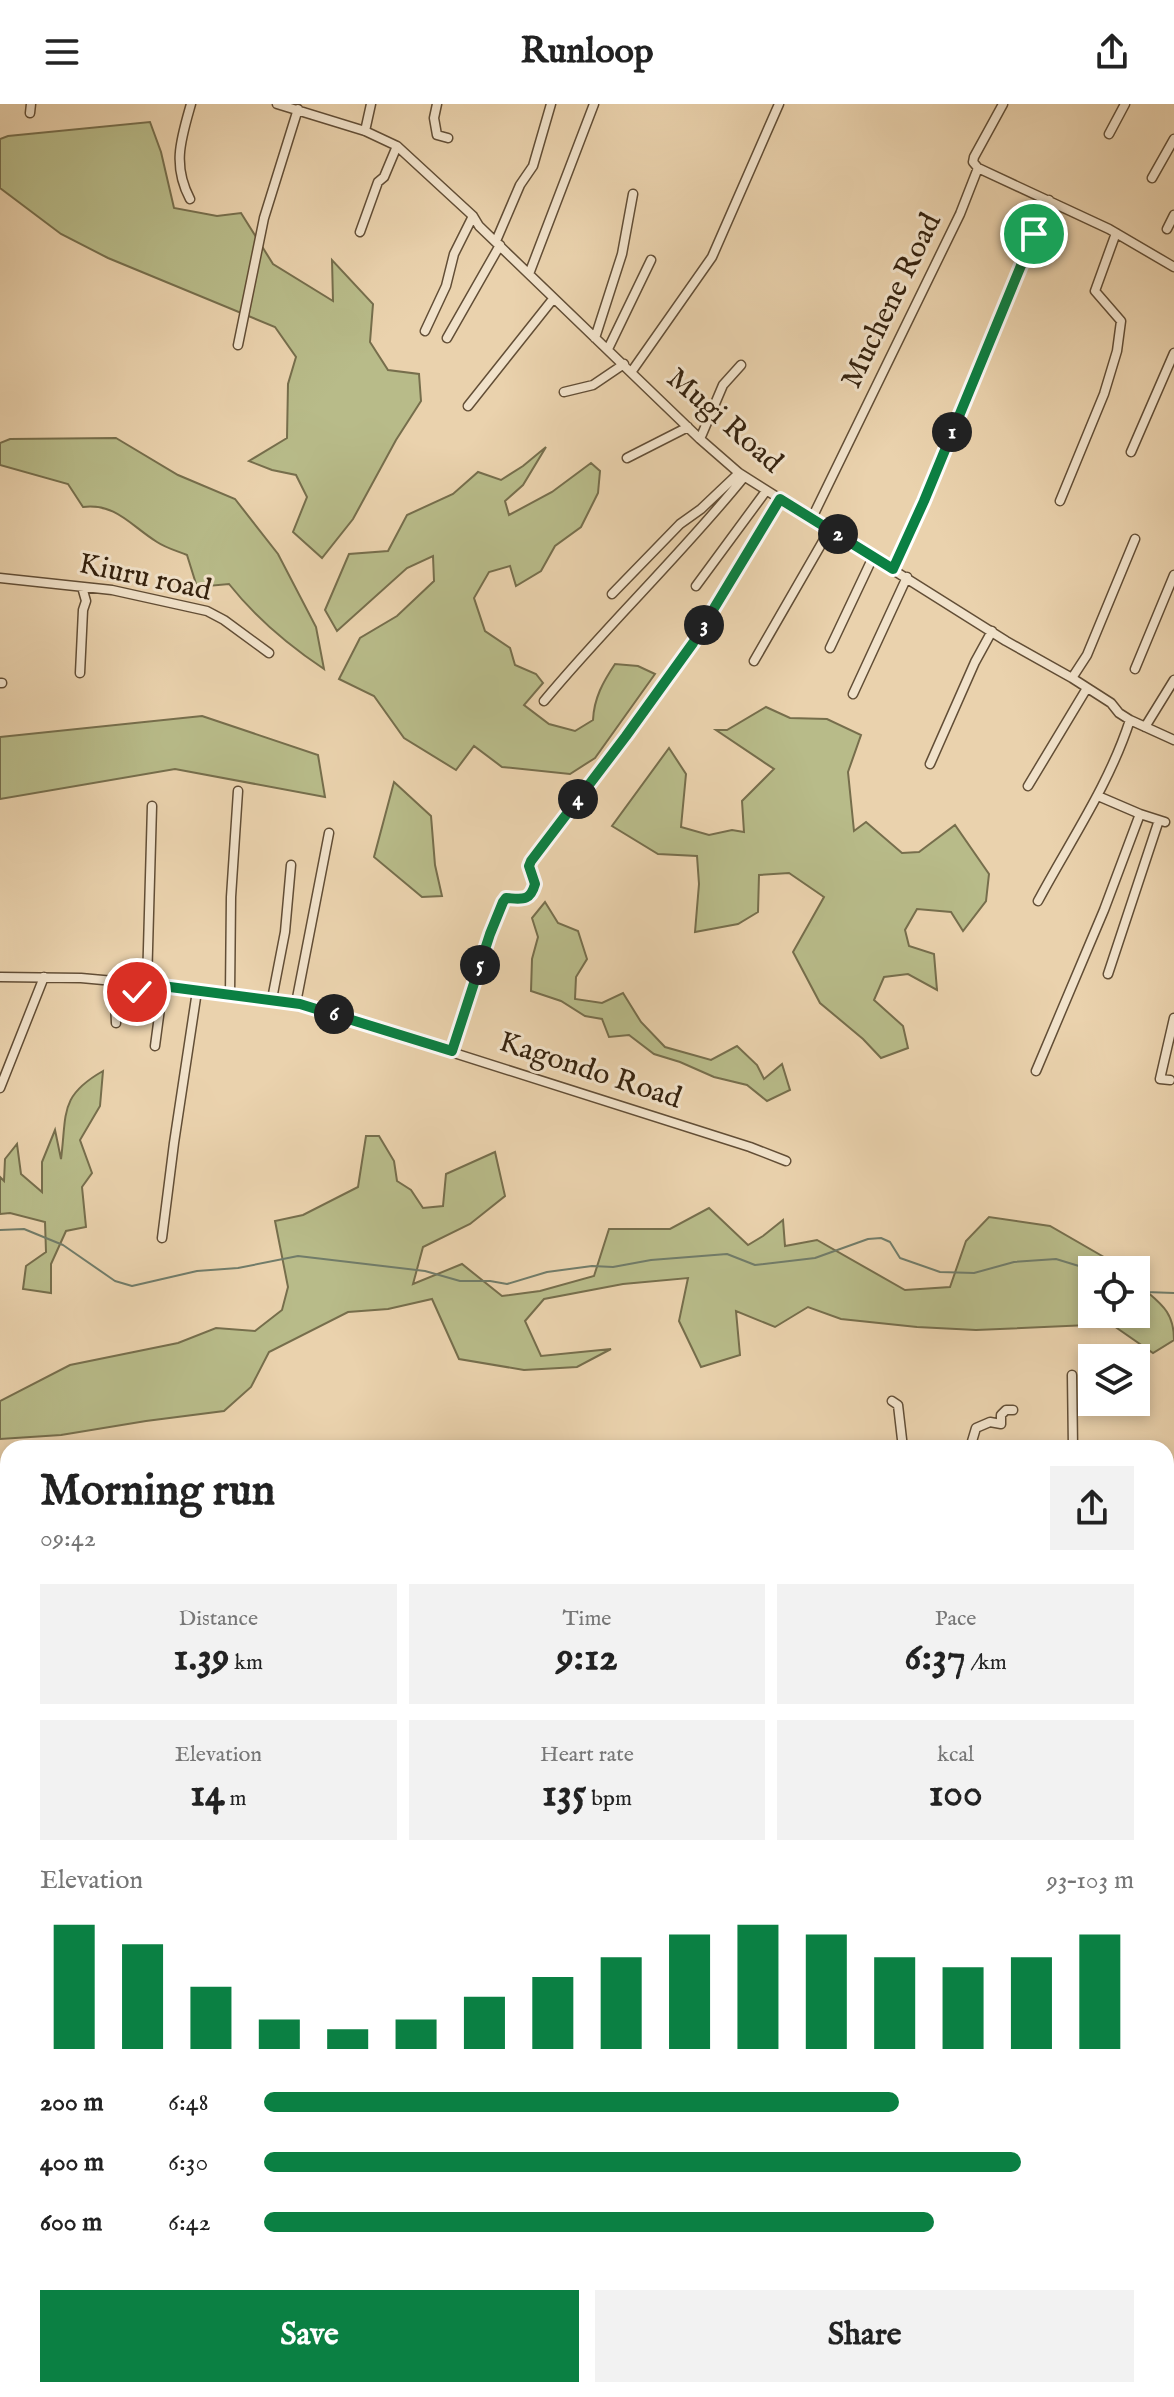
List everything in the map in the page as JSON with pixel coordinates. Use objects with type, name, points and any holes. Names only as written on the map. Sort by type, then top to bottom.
[{"type":"street","points":[[190,199],[179,170],[180,146],[191,104]]},
{"type":"street","name":"Mugi Road","points":[[277,104],[365,131],[397,146],[473,216],[479,226],[553,299],[742,475],[1072,678],[1111,703],[1130,720],[1174,740]]},
{"type":"street","points":[[365,131],[371,104]]},
{"type":"street","points":[[437,104],[434,125],[437,135],[448,138]]},
{"type":"street","points":[[447,338],[498,243],[520,185],[533,166],[551,104]]},
{"type":"street","points":[[529,274],[594,104]]},
{"type":"street","points":[[632,371],[712,257],[779,104]]},
{"type":"street","name":"Muchene Road","points":[[812,518],[960,214],[978,168],[973,162],[974,157],[1003,104]]},
{"type":"street","points":[[1109,134],[1125,104]]},
{"type":"street","points":[[238,345],[264,218],[298,109]]},
{"type":"street","points":[[1152,178],[1174,139]]},
{"type":"street","points":[[360,232],[378,182],[384,177],[397,146]]},
{"type":"street","points":[[978,168],[1116,233],[1174,267]]},
{"type":"street","points":[[595,338],[622,254],[633,194]]},
{"type":"street","points":[[893,569],[1049,200]]},
{"type":"street","points":[[1167,229],[1174,215]]},
{"type":"street","points":[[425,331],[446,286],[454,254],[473,216]]},
{"type":"street","points":[[1060,501],[1104,394],[1121,332],[1121,321],[1095,291],[1116,233]]},
{"type":"street","points":[[608,349],[651,260]]},
{"type":"street","points":[[468,406],[553,299]]},
{"type":"street","points":[[1131,452],[1174,353]]},
{"type":"street","points":[[564,392],[593,385],[624,364]]},
{"type":"street","points":[[700,439],[723,385],[741,365]]},
{"type":"street","points":[[627,458],[688,427]]},
{"type":"street","points":[[612,594],[680,524],[742,475]]},
{"type":"street","points":[[544,701],[578,659],[689,543],[742,475]]},
{"type":"street","points":[[696,586],[766,491]]},
{"type":"street","points":[[452,1051],[503,902],[506,898],[525,900],[531,896],[535,884],[529,866],[531,861],[693,643],[780,499]]},
{"type":"street","points":[[754,661],[830,529]]},
{"type":"street","points":[[1072,678],[1087,655],[1135,539]]},
{"type":"street","points":[[830,648],[873,557]]},
{"type":"street","points":[[1135,669],[1174,575]]},
{"type":"street","points":[[853,694],[907,577]]},
{"type":"street","name":"Kiuru road","points":[[0,578],[112,590],[207,611],[269,653]]},
{"type":"street","points":[[80,673],[86,601],[82,587]]},
{"type":"street","points":[[930,764],[992,631]]},
{"type":"street","points":[[1145,727],[1174,680]]},
{"type":"street","points":[[1028,786],[1087,688]]},
{"type":"street","points":[[1038,901],[1109,777],[1130,720]]},
{"type":"street","points":[[230,994],[231,897],[238,791]]},
{"type":"street","points":[[1098,796],[1162,821],[1108,974]]},
{"type":"street","points":[[116,1023],[115,1001],[121,997],[131,997],[147,984],[152,806]]},
{"type":"street","points":[[1036,1071],[1140,814]]},
{"type":"street","points":[[296,1003],[329,833]]},
{"type":"street","points":[[272,999],[285,932],[291,865]]},
{"type":"street","points":[[1055,1011],[1106,901]]},
{"type":"street","name":"Kagondo Road","points":[[0,977],[147,984],[296,1003],[786,1161]]},
{"type":"street","points":[[0,1088],[44,977]]},
{"type":"street","points":[[155,1046],[163,986]]},
{"type":"street","points":[[162,1238],[197,991]]},
{"type":"street","points":[[1170,1080],[1160,1079],[1174,1018]]},
{"type":"street","points":[[1072,1375],[1073,1440]]},
{"type":"street","points":[[892,1401],[898,1405],[902,1440]]},
{"type":"street","points":[[972,1440],[976,1428],[990,1422],[1001,1424],[1001,1415],[1006,1410],[1013,1410]]},
{"type":"green space","points":[[150,122],[161,152],[174,208],[217,216],[241,213],[273,264],[333,301],[332,260],[373,304],[370,342],[388,370],[419,374],[421,401],[353,519],[322,558],[293,532],[307,497],[296,475],[249,461],[287,438],[288,384],[296,357],[275,327],[108,258],[61,234],[0,188],[0,139]]},
{"type":"green space","points":[[116,438],[178,475],[235,499],[278,554],[316,627],[324,669],[273,630],[229,584],[197,587],[187,555],[160,544],[114,512],[83,507],[68,484],[0,465],[0,443],[10,439]]},
{"type":"green space","points":[[546,447],[523,485],[505,501],[509,515],[552,492],[591,463],[600,471],[598,493],[581,527],[555,546],[541,571],[516,586],[510,566],[489,572],[474,598],[485,631],[510,648],[515,665],[536,674],[543,683],[524,705],[549,724],[575,731],[593,720],[600,690],[615,664],[638,666],[655,674],[595,758],[570,774],[502,767],[474,746],[456,770],[404,738],[374,696],[339,679],[360,638],[397,616],[434,581],[433,556],[407,568],[337,631],[325,610],[349,554],[388,551],[407,515],[453,494],[478,472],[501,480]]},
{"type":"green space","points":[[766,707],[790,718],[827,719],[861,735],[848,772],[854,831],[866,822],[902,853],[919,852],[955,825],[989,874],[986,901],[963,931],[951,912],[917,909],[905,930],[909,946],[934,954],[937,990],[908,974],[884,977],[874,1000],[903,1026],[908,1048],[881,1058],[820,1003],[793,952],[824,897],[789,873],[759,875],[758,912],[738,924],[695,932],[699,884],[697,856],[658,854],[612,826],[669,748],[686,774],[681,827],[709,835],[732,830],[744,832],[742,801],[774,769],[716,730],[727,730]]},
{"type":"green space","points":[[202,716],[318,755],[325,797],[175,769],[0,799],[0,737]]},
{"type":"green space","points":[[394,782],[431,816],[435,865],[442,896],[422,897],[374,857]]},
{"type":"green space","points":[[545,902],[558,923],[578,931],[587,959],[576,977],[575,999],[602,1003],[623,993],[641,1022],[665,1047],[711,1060],[737,1046],[757,1065],[764,1079],[782,1064],[790,1090],[767,1101],[747,1085],[714,1077],[654,1054],[629,1035],[609,1037],[602,1019],[585,1016],[561,1001],[531,991],[532,959],[538,937],[532,918]]},
{"type":"green space","points":[[103,1071],[100,1106],[80,1140],[92,1173],[82,1187],[86,1227],[66,1231],[51,1264],[51,1293],[23,1289],[26,1266],[46,1252],[45,1222],[10,1213],[0,1214],[0,1177],[4,1181],[5,1159],[17,1144],[21,1174],[42,1192],[42,1162],[55,1130],[61,1159],[65,1118],[72,1098],[89,1080]]},
{"type":"green space","points":[[366,1136],[379,1136],[394,1161],[397,1181],[411,1190],[423,1208],[443,1206],[446,1174],[495,1152],[505,1196],[470,1224],[423,1247],[413,1284],[462,1264],[502,1296],[540,1291],[594,1276],[609,1229],[670,1229],[709,1208],[748,1245],[783,1220],[785,1246],[817,1240],[905,1290],[950,1287],[966,1241],[989,1217],[1050,1226],[1102,1256],[1078,1256],[1078,1325],[976,1330],[917,1327],[841,1319],[808,1307],[775,1327],[736,1311],[740,1355],[701,1367],[679,1321],[688,1278],[623,1284],[544,1299],[525,1321],[541,1356],[611,1349],[577,1367],[524,1370],[459,1359],[432,1299],[388,1309],[348,1312],[269,1352],[251,1387],[224,1411],[61,1435],[0,1439],[0,1401],[70,1365],[178,1343],[216,1328],[255,1331],[282,1310],[288,1287],[275,1221],[303,1215],[358,1187]]},
{"type":"green space","points":[[1150,1295],[1168,1313],[1174,1340],[1153,1353],[1150,1344],[1140,1344],[1117,1328],[1150,1328]]},
{"type":"waterway","points":[[0,1230],[24,1229],[63,1245],[115,1281],[132,1286],[197,1271],[238,1268],[298,1256],[425,1271],[460,1281],[507,1284],[547,1272],[592,1266],[613,1267],[651,1260],[727,1254],[755,1265],[815,1258],[868,1239],[881,1238],[890,1242],[900,1258],[940,1272],[974,1273],[1014,1262],[1056,1259],[1078,1266]]},
{"type":"waterway","points":[[1150,1292],[1174,1293]]},
{"type":"route","points":[[137,992],[147,984],[300,1004],[452,1051],[503,902],[506,898],[525,900],[531,896],[535,878],[529,866],[531,861],[693,643],[780,499],[893,569],[1034,234]]}]
